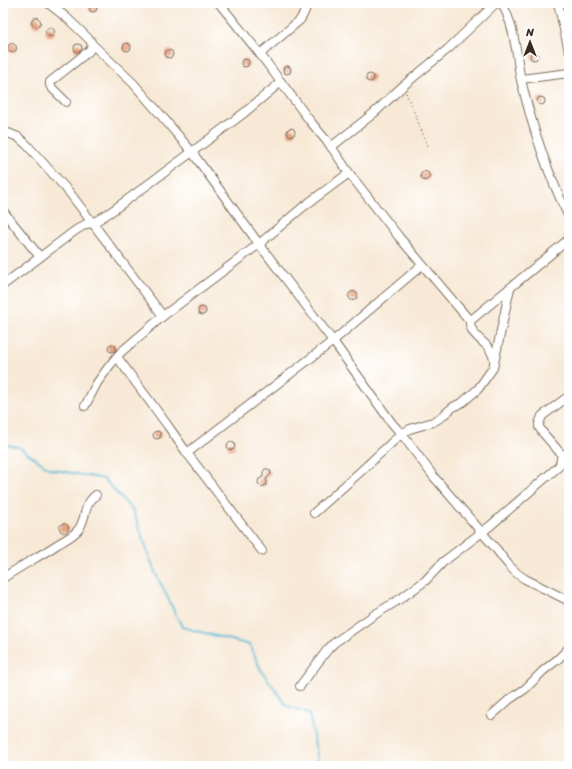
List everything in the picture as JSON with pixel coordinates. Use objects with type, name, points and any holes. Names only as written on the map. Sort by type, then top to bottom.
[{"type":"street","points":[[48,3],[90,40],[92,44],[134,83],[156,108],[192,152],[259,244],[333,341],[387,418],[424,465],[505,561],[520,576],[537,586],[569,600]]},
{"type":"street","points":[[219,3],[260,54],[349,173],[422,265],[470,321],[471,329],[488,347],[494,359]]},
{"type":"street","points":[[260,54],[300,20],[304,15],[307,3]]},
{"type":"street","points":[[331,147],[374,113],[403,86],[448,50],[496,3]]},
{"type":"street","points":[[502,3],[515,42],[521,79],[536,135],[556,189],[569,217]]},
{"type":"street","points":[[558,3],[569,51]]},
{"type":"street","points":[[66,102],[52,88],[50,82],[89,51],[92,44]]},
{"type":"street","points":[[521,79],[569,73]]},
{"type":"street","points":[[3,285],[76,230],[86,224],[92,223],[112,211],[244,113],[281,82]]},
{"type":"street","points":[[3,131],[18,137],[27,145],[69,192],[164,316]]},
{"type":"street","points":[[85,406],[97,383],[121,352],[164,316],[259,244],[303,207],[349,173]]},
{"type":"street","points":[[3,211],[40,257]]},
{"type":"street","points":[[470,321],[569,239]]},
{"type":"street","points":[[186,453],[333,341],[422,265]]},
{"type":"street","points":[[314,513],[401,434],[410,429],[433,422],[472,395],[478,389],[493,368],[510,288]]},
{"type":"street","points":[[117,357],[186,453],[262,551]]},
{"type":"street","points":[[569,396],[542,416],[539,424],[539,427],[543,433],[569,463]]},
{"type":"street","points":[[300,686],[334,643],[349,631],[400,600],[425,581],[443,562],[505,513],[558,467],[562,454]]},
{"type":"street","points":[[3,578],[44,553],[79,529],[88,504],[96,495]]},
{"type":"street","points":[[492,715],[510,699],[525,689],[569,648]]},
{"type":"path","points":[[403,86],[428,146]]},
{"type":"building","points":[[91,4],[95,4],[97,8],[95,12],[91,12],[89,10],[89,6]]},
{"type":"building","points":[[34,18],[38,18],[40,22],[38,26],[34,26],[32,24],[32,20]]},
{"type":"building","points":[[48,28],[52,28],[54,32],[52,36],[48,36],[46,34],[46,30]]},
{"type":"building","points":[[125,43],[129,43],[131,47],[129,51],[125,51],[123,49],[123,45]]},
{"type":"building","points":[[10,44],[14,44],[16,48],[14,52],[10,52],[8,50],[8,46]]},
{"type":"building","points":[[76,44],[80,44],[82,48],[80,52],[76,52],[74,50],[74,46]]},
{"type":"building","points":[[167,50],[171,50],[173,54],[171,58],[167,58],[165,56],[165,52]]},
{"type":"building","points":[[532,52],[536,52],[538,56],[536,60],[532,60],[530,58],[530,54]]},
{"type":"building","points":[[243,59],[247,59],[249,63],[247,67],[243,67],[241,65],[241,61]]},
{"type":"building","points":[[285,66],[289,66],[291,70],[289,74],[285,74],[283,72],[283,68]]},
{"type":"building","points":[[368,74],[372,74],[374,78],[372,82],[368,82],[366,80],[366,76]]},
{"type":"building","points":[[539,97],[543,97],[545,101],[543,105],[539,105],[537,103],[537,99]]},
{"type":"building","points":[[289,128],[293,128],[295,132],[293,136],[289,136],[287,134],[287,130]]},
{"type":"building","points":[[423,172],[427,172],[429,176],[427,180],[423,180],[421,178],[421,174]]},
{"type":"building","points":[[351,292],[355,292],[357,296],[355,300],[351,300],[349,298],[349,294]]},
{"type":"building","points":[[200,307],[204,307],[206,311],[204,315],[200,315],[198,313],[198,309]]},
{"type":"building","points":[[110,344],[114,344],[116,348],[114,352],[110,352],[108,350],[108,346]]},
{"type":"building","points":[[155,431],[159,431],[161,435],[159,439],[155,439],[153,437],[153,433]]},
{"type":"building","points":[[229,442],[233,442],[235,446],[233,450],[229,450],[227,448],[227,444]]},
{"type":"building","points":[[265,469],[270,470],[271,474],[266,479],[266,485],[262,487],[258,482],[259,479],[263,477],[263,472]]},
{"type":"building","points":[[62,524],[66,524],[68,528],[66,532],[62,532],[60,530],[60,526]]},
{"type":"waterway","points":[[3,444],[19,447],[50,469],[104,479],[133,511],[155,572],[182,627],[250,645],[261,670],[287,706],[309,713],[319,766]]}]
